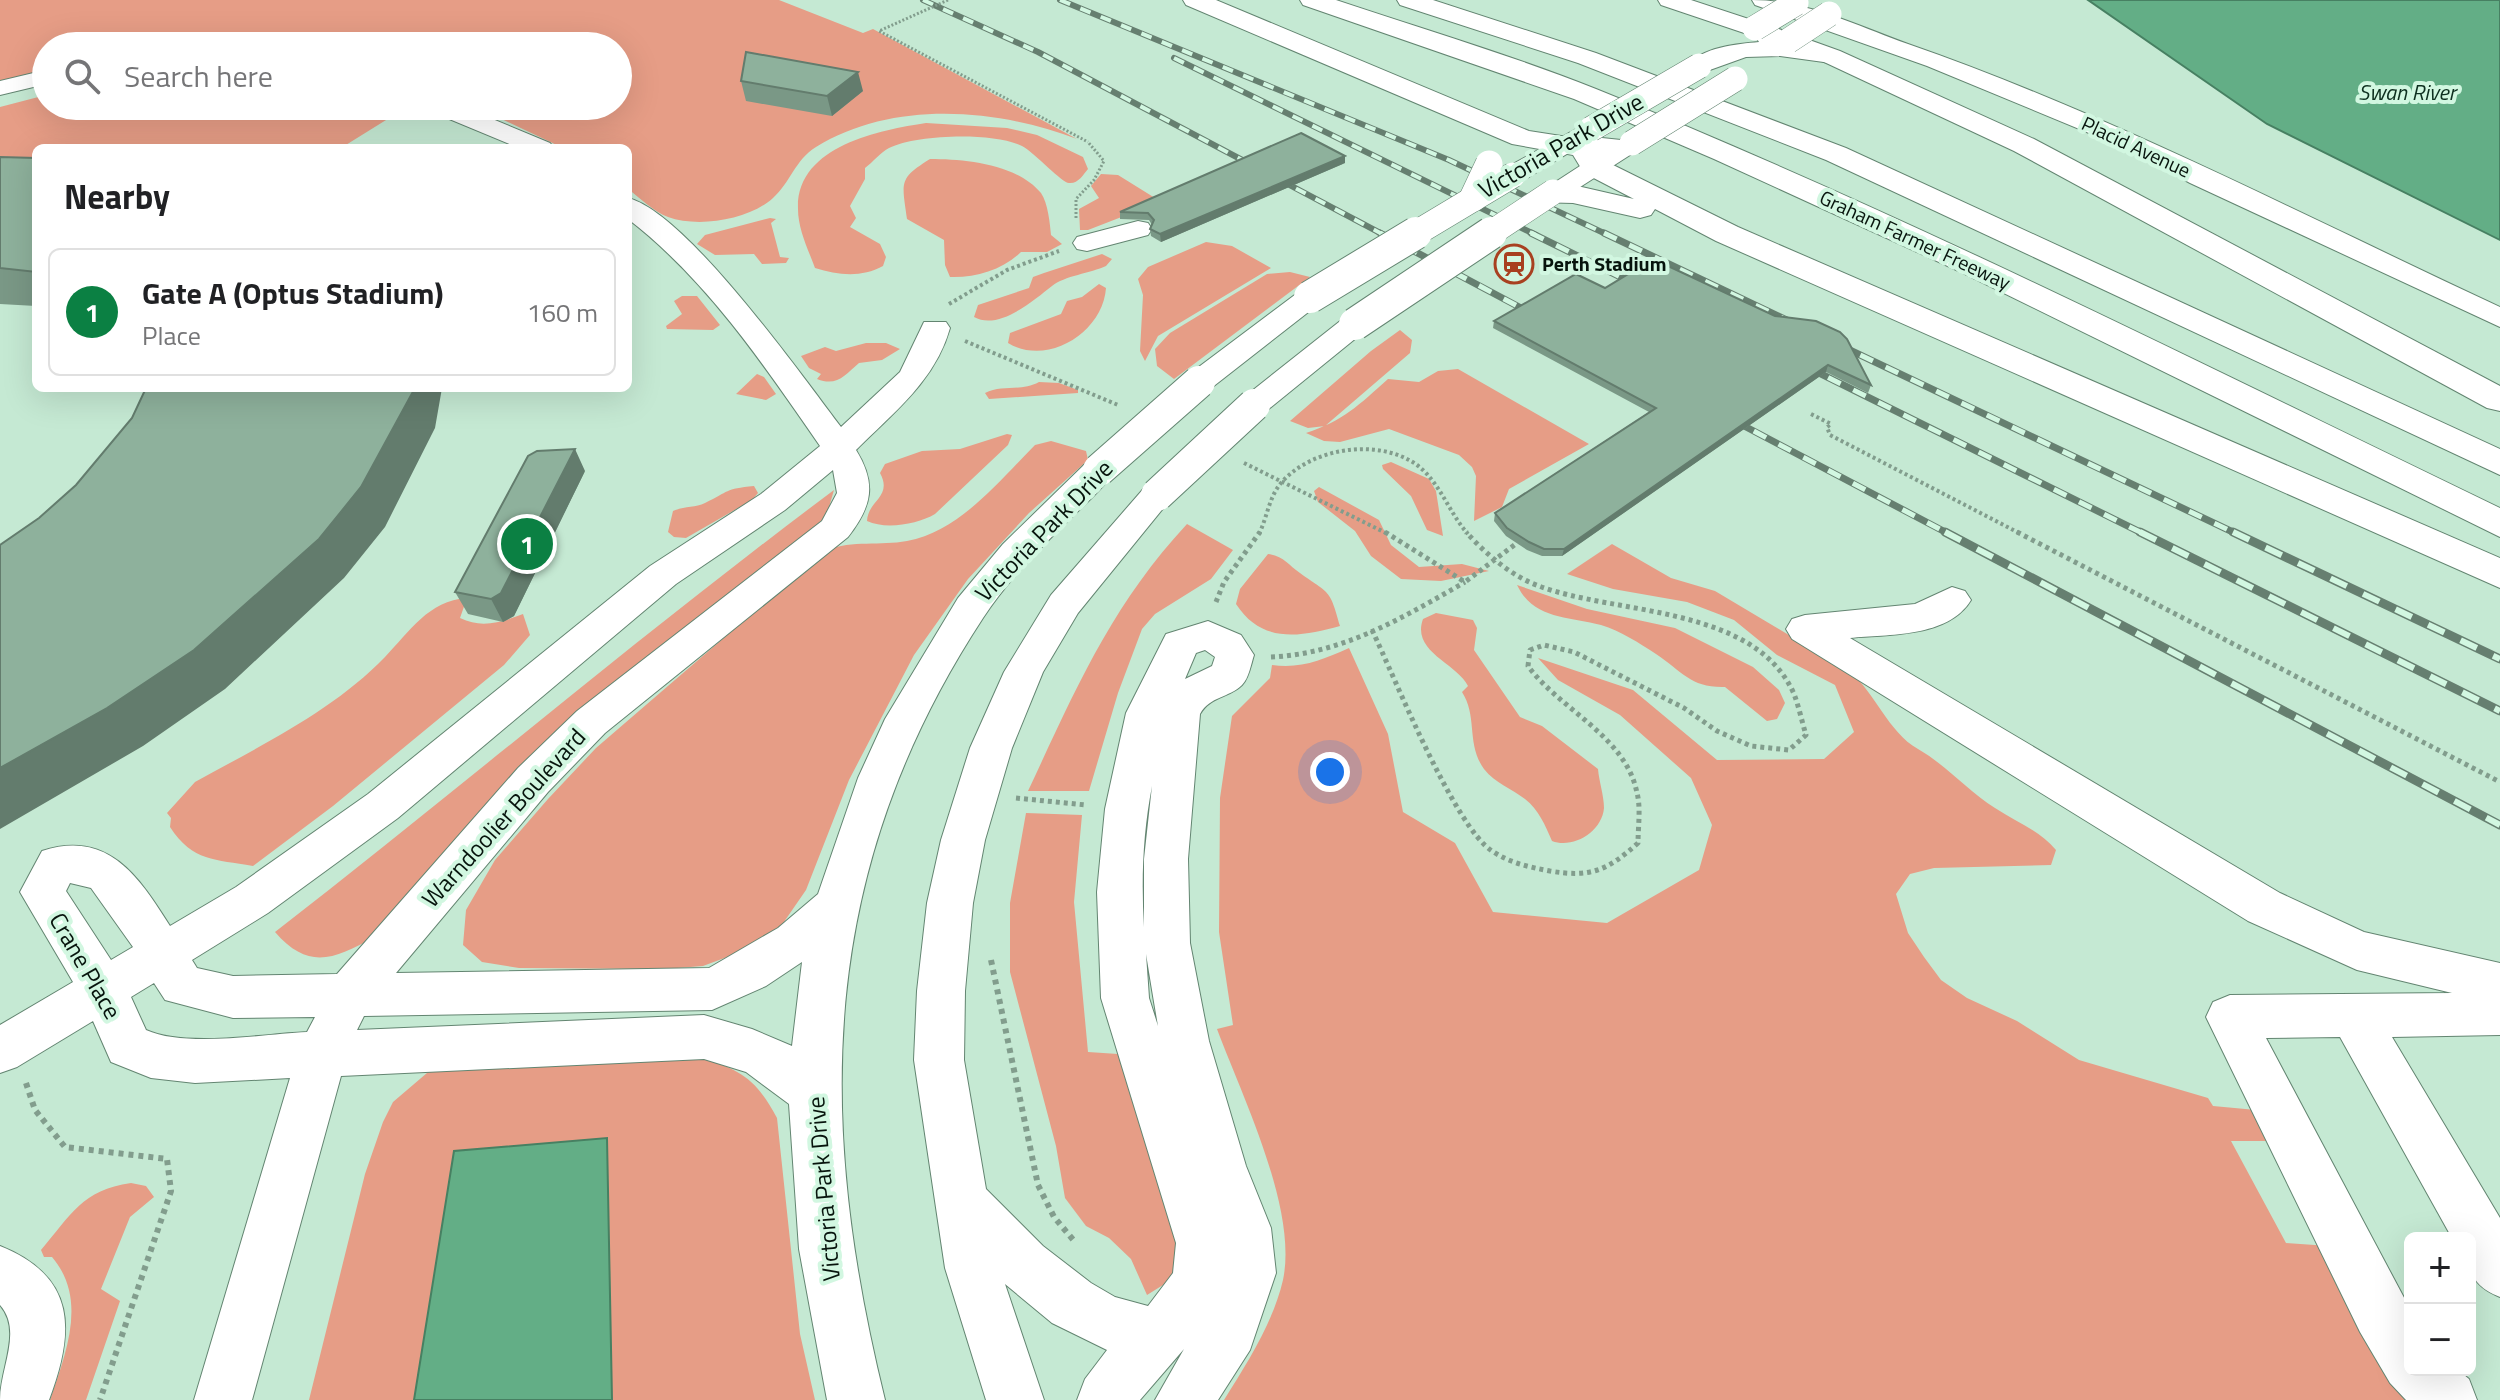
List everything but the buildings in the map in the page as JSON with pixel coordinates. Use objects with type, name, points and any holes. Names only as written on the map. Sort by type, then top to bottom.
[{"type":"highway","points":[[1195,0],[1522,138],[1583,147],[1630,144]]},
{"type":"highway","name":"Graham Farmer Freeway","points":[[1312,0],[1583,93],[1724,153],[1976,267],[2500,524]]},
{"type":"highway","name":"Graham Farmer Freeway","points":[[1409,0],[1587,58],[1836,154],[2259,348],[2500,463]]},
{"type":"highway","points":[[1771,37],[1831,56],[2024,145],[2500,400]]},
{"type":"highway","points":[[1473,198],[1501,169],[1481,121]]},
{"type":"highway","points":[[1583,147],[1727,234],[2500,574]]},
{"type":"highway","points":[[1554,194],[1600,198],[1727,234]]},
{"type":"street","points":[[1669,0],[1771,37],[1832,7]]},
{"type":"street","name":"Placid Avenue","points":[[1763,0],[1935,61],[2139,145],[2199,177],[2500,318]]},
{"type":"street","points":[[1771,37],[1797,1]]},
{"type":"street","name":"Victoria Park Drive","points":[[1501,169],[1583,147],[1706,61],[1771,37],[1775,53],[1766,62],[1630,144]]},
{"type":"street","points":[[0,88],[32,80]]},
{"type":"street","points":[[473,120],[531,144]]},
{"type":"street","name":"Victoria Park Drive","points":[[1015,1400],[972,1268],[939,1060],[941,991],[950,903],[963,840],[991,748],[1024,672],[1064,604],[1157,495],[1254,405],[1355,324],[1554,194],[1583,147]]},
{"type":"street","name":"Victoria Park Drive","points":[[856,1400],[837,1322],[820,1199],[814,1094],[823,993],[851,853],[875,782],[929,674],[973,605],[1024,545],[1099,470],[1199,382],[1310,297],[1473,198]]},
{"type":"street","name":"Warndoolier Boulevard","points":[[223,1400],[322,1054],[349,995],[533,780],[591,722],[835,529],[852,503],[854,482],[838,448],[707,278],[632,210]]},
{"type":"street","points":[[1087,243],[1138,229]]},
{"type":"street","points":[[6,1048],[252,900],[383,806],[663,575],[773,502],[838,448],[912,378],[928,352],[935,328]]},
{"type":"street","points":[[1952,600],[1923,617],[1805,629],[2264,907],[2357,950],[2500,984]]},
{"type":"street","points":[[1106,1400],[1182,1310],[1200,1280],[1203,1243],[1125,998],[1119,892],[1126,809],[1146,713],[1170,671],[1180,644],[1222,645],[1228,675],[1192,693],[1180,713],[1166,859],[1167,943],[1185,1041],[1220,1166],[1244,1228],[1249,1273],[1230,1330],[1184,1400]]},
{"type":"street","name":"Crane Place","points":[[814,1094],[786,1067],[761,1052],[704,1037],[195,1060],[151,1056],[128,1046],[104,990],[42,892],[58,864],[98,868],[134,905],[160,956],[182,985],[233,997],[712,989],[757,971],[796,943],[839,903]]},
{"type":"street","points":[[2404,1353],[2380,1312],[2230,1017],[2500,1014]]},
{"type":"street","points":[[2354,1017],[2500,1270]]},
{"type":"street","points":[[959,1199],[1067,1303],[1126,1332],[1157,1336]]},
{"type":"street","points":[[0,1273],[21,1287],[39,1313],[40,1348],[20,1400]]},
{"type":"street","points":[[2422,1376],[2448,1400]]},
{"type":"path","points":[[948,0],[879,31],[1088,142],[1104,161],[1094,180],[1076,199],[1077,233],[1087,243],[1007,270],[946,305],[935,328],[1121,406]]},
{"type":"path","points":[[1811,414],[1831,424],[1827,427],[1830,435],[2500,782]]},
{"type":"path","points":[[1372,630],[1461,816],[1490,850],[1522,866],[1574,875],[1612,867],[1638,843],[1638,794],[1628,765],[1606,739],[1545,689],[1528,666],[1530,650],[1544,645],[1574,652],[1684,708],[1717,731],[1751,746],[1789,750],[1806,735],[1802,706],[1782,674],[1744,641],[1704,623],[1645,607],[1598,601],[1538,586],[1508,570],[1497,558],[1468,535],[1450,513],[1431,477],[1408,460],[1384,450],[1354,449],[1334,453],[1282,481],[1260,534],[1221,585],[1222,645],[1299,658],[1398,620],[1465,582],[1497,558],[1529,535]]},
{"type":"path","points":[[1246,464],[1367,521],[1465,582]]},
{"type":"path","points":[[1011,798],[1126,809]]},
{"type":"path","points":[[990,950],[994,986],[1014,1060],[1038,1185],[1054,1217],[1082,1249]]},
{"type":"path","points":[[6,1048],[35,1110],[65,1147],[167,1159],[171,1191],[100,1400]]},
{"type":"shaded area","points":[[0,0],[779,0],[863,33],[873,29],[1077,139],[1013,121],[979,116],[911,116],[877,122],[846,132],[809,152],[784,186],[763,206],[737,217],[694,222],[668,217],[632,192],[632,144],[555,144],[504,120],[632,120],[632,32],[32,32],[32,76],[0,84]]},
{"type":"shaded area","points":[[32,99],[32,120],[386,120],[347,144],[32,144],[32,171],[0,174],[0,107]]},
{"type":"shaded area","points":[[926,123],[1007,128],[1037,135],[1083,157],[1088,169],[1078,181],[1069,183],[1022,146],[994,138],[956,136],[902,143],[886,150],[865,168],[865,179],[850,206],[856,218],[850,227],[880,244],[886,257],[883,266],[849,274],[815,268],[798,216],[801,188],[811,170],[825,156],[844,145],[886,131]]},
{"type":"shaded area","points":[[930,159],[990,165],[1031,183],[1045,202],[1051,235],[1062,244],[1047,252],[1021,252],[1006,264],[988,272],[950,277],[945,265],[944,240],[907,219],[904,189],[907,177]]},
{"type":"shaded area","points":[[1101,174],[1118,175],[1155,198],[1155,204],[1088,230],[1080,230],[1079,209],[1099,198],[1091,186]]},
{"type":"shaded area","points":[[776,219],[771,223],[780,257],[789,258],[786,263],[762,264],[754,254],[715,255],[697,244],[705,235]]},
{"type":"shaded area","points":[[1206,242],[1232,246],[1271,268],[1158,336],[1145,361],[1140,351],[1143,295],[1138,279],[1148,267]]},
{"type":"shaded area","points":[[1102,254],[1112,259],[1106,266],[1057,283],[1016,312],[994,320],[974,317],[978,305],[1029,288],[1033,277]]},
{"type":"shaded area","points":[[1290,272],[1310,277],[1174,379],[1157,366],[1155,349],[1170,333],[1267,274]]},
{"type":"shaded area","points":[[1099,284],[1106,288],[1103,304],[1095,319],[1071,341],[1040,351],[1008,343],[1010,333],[1061,314],[1067,301],[1082,297]]},
{"type":"shaded area","points":[[682,296],[697,296],[720,325],[713,330],[667,329],[666,326],[682,314],[674,301]]},
{"type":"shaded area","points":[[1400,330],[1412,340],[1410,353],[1325,426],[1308,428],[1290,421],[1371,351]]},
{"type":"shaded area","points":[[866,343],[886,343],[900,349],[882,360],[859,363],[830,382],[817,379],[821,374],[809,368],[801,356],[825,347],[836,351]]},
{"type":"shaded area","points":[[1458,369],[1589,444],[1509,489],[1502,507],[1474,521],[1476,476],[1472,467],[1459,455],[1389,429],[1340,442],[1324,441],[1306,433],[1341,417],[1388,379],[1419,382],[1438,371]]},
{"type":"shaded area","points":[[757,374],[764,377],[776,394],[766,400],[736,394]]},
{"type":"shaded area","points":[[1039,382],[1059,383],[1078,390],[1078,393],[989,399],[985,393],[1025,387]]},
{"type":"shaded area","points":[[1012,435],[1008,445],[935,514],[902,525],[867,521],[884,488],[880,473],[885,464],[922,451],[960,449]]},
{"type":"shaded area","points":[[1051,441],[1086,451],[1088,460],[1029,513],[968,579],[914,655],[849,780],[806,890],[777,932],[754,947],[703,966],[665,969],[519,968],[482,962],[463,945],[466,910],[495,860],[548,799],[596,748],[826,550],[926,536],[977,503],[1035,445]]},
{"type":"shaded area","points":[[1391,462],[1429,479],[1436,491],[1443,536],[1427,530],[1411,496],[1383,469],[1382,465]]},
{"type":"shaded area","points":[[754,486],[758,493],[752,500],[686,538],[674,537],[668,532],[673,511],[701,505],[732,490]]},
{"type":"shaded area","points":[[1319,487],[1379,520],[1391,545],[1419,567],[1462,564],[1489,571],[1441,581],[1401,579],[1371,556],[1355,531],[1318,502],[1314,491]]},
{"type":"shaded area","points":[[834,490],[827,514],[812,532],[375,937],[347,951],[311,957],[287,944],[275,932],[693,598]]},
{"type":"shaded area","points":[[1187,524],[1233,550],[1211,579],[1155,614],[1142,629],[1118,693],[1089,791],[1028,791],[1079,684],[1115,619],[1160,555]]},
{"type":"shaded area","points":[[1612,544],[1671,578],[1715,591],[1849,671],[1907,742],[1985,801],[2049,843],[2056,850],[2051,865],[1934,868],[1910,874],[1896,894],[1908,933],[1924,957],[1941,980],[1967,998],[2017,1021],[2079,1060],[2208,1098],[2213,1106],[2256,1110],[2274,1141],[2231,1141],[2286,1243],[2329,1246],[2366,1325],[2404,1368],[2404,1376],[2412,1376],[2433,1400],[1224,1400],[1273,1312],[1283,1280],[1285,1252],[1283,1220],[1265,1153],[1217,1029],[1233,1025],[1219,932],[1220,798],[1232,716],[1270,678],[1272,665],[1292,666],[1311,662],[1349,648],[1388,734],[1403,812],[1455,843],[1493,912],[1607,923],[1699,870],[1712,825],[1691,778],[1620,715],[1558,680],[1538,658],[1633,690],[1717,760],[1824,759],[1854,732],[1835,685],[1777,655],[1734,620],[1687,602],[1613,589],[1567,574]]},
{"type":"shaded area","points":[[1268,554],[1282,559],[1327,593],[1340,626],[1311,633],[1283,634],[1258,626],[1246,617],[1236,604],[1240,589]]},
{"type":"shaded area","points":[[1517,585],[1587,609],[1675,628],[1753,667],[1779,690],[1785,703],[1777,719],[1767,721],[1725,687],[1695,682],[1623,634],[1601,625],[1542,611],[1524,596]]},
{"type":"shaded area","points":[[467,598],[460,618],[476,623],[492,623],[523,614],[530,635],[504,665],[333,806],[253,866],[196,853],[170,827],[171,818],[167,813],[195,782],[319,711],[365,676],[431,611],[453,600]]},
{"type":"shaded area","points":[[1436,613],[1473,620],[1477,628],[1474,650],[1520,717],[1542,726],[1598,769],[1604,808],[1598,824],[1585,836],[1569,843],[1552,841],[1530,803],[1484,769],[1475,750],[1470,711],[1462,692],[1468,686],[1423,640],[1423,619]]},
{"type":"shaded area","points":[[1026,813],[1082,815],[1074,902],[1088,1052],[1118,1054],[1133,1063],[1184,1259],[1171,1280],[1147,1295],[1131,1259],[1109,1238],[1086,1226],[1065,1198],[1056,1146],[1010,972],[1010,903]]},
{"type":"shaded area","points":[[697,1056],[745,1077],[761,1093],[777,1118],[800,1334],[815,1400],[309,1400],[365,1174],[393,1102],[434,1067]]},
{"type":"shaded area","points":[[131,1183],[146,1186],[154,1197],[130,1217],[101,1289],[120,1301],[86,1400],[50,1400],[67,1345],[71,1308],[63,1273],[52,1257],[44,1257],[41,1250],[70,1215],[89,1198],[114,1186]]},
{"type":"water","name":"Swan River","points":[[2088,0],[2500,0],[2500,240],[2267,124]]},
{"type":"water","points":[[607,1138],[612,1400],[414,1400],[454,1151]]},
{"type":"railway","points":[[923,0],[1038,52],[1384,235]]},
{"type":"railway","points":[[1060,0],[1449,160],[1608,235]]},
{"type":"railway","points":[[1174,58],[1536,235]]},
{"type":"railway","points":[[1380,233],[1538,317]]},
{"type":"railway","points":[[1531,233],[1641,287]]},
{"type":"railway","points":[[1604,233],[1799,326]]},
{"type":"railway","points":[[1835,343],[2237,534]]},
{"type":"railway","points":[[1803,365],[2144,534]]},
{"type":"railway","points":[[1729,418],[1949,534]]},
{"type":"railway","points":[[1945,532],[2500,825]]},
{"type":"railway","points":[[2140,532],[2500,711]]},
{"type":"railway","points":[[2233,532],[2500,659]]},
{"type":"place","name":"Perth Stadium","points":[[1514,264]]},
{"type":"place","name":"Gate A (Optus Stadium)","points":[[527,544]]}]
